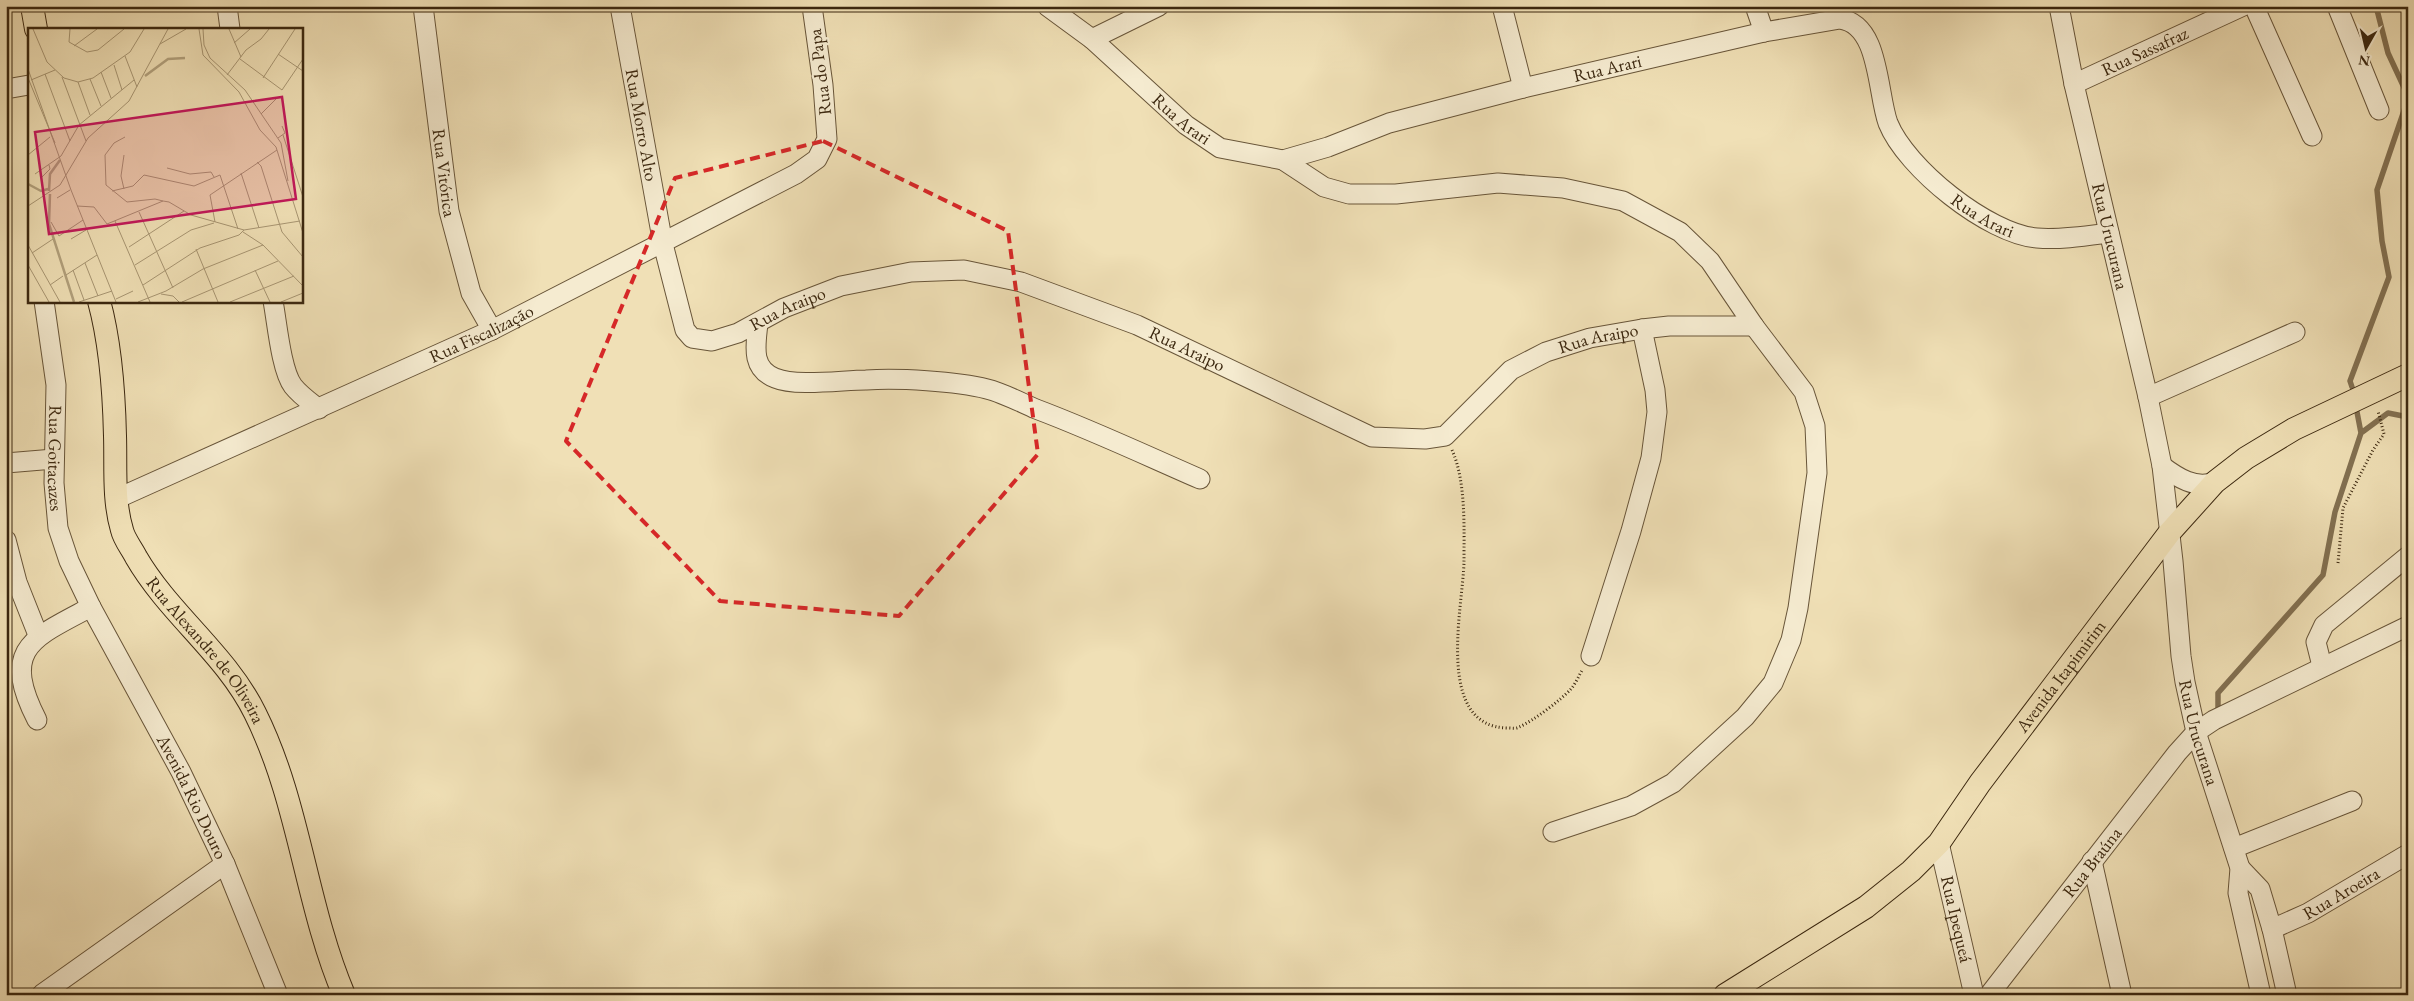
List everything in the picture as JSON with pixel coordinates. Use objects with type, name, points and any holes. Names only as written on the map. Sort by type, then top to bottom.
[{"type":"main road","points":[[32,6],[36,28]]},
{"type":"main road","name":"Rua Alexandre de Oliveira","points":[[99,302],[108,336],[115,433],[116,499],[122,532],[159,593],[220,662],[254,712],[280,771],[301,844],[321,929],[344,995]]},
{"type":"main road","name":"Avenida Itapimirim","points":[[1725,995],[1866,907],[1911,871],[1939,843],[1980,783],[2170,532],[2215,482],[2246,458],[2294,429],[2408,375]]},
{"type":"street","points":[[227,6],[230,28]]},
{"type":"street","name":"Rua Vitórica","points":[[423,6],[449,211],[471,293],[492,330]]},
{"type":"street","name":"Rua Morro Alto","points":[[620,6],[663,244]]},
{"type":"street","name":"Rua do Papa","points":[[812,6],[823,86],[827,138]]},
{"type":"street","name":"Rua Arari","points":[[1047,6],[1092,39],[1186,125],[1220,148],[1283,160],[1328,147],[1389,123],[1524,88],[1764,32],[1818,22],[1840,19],[1850,20],[1865,33],[1888,122],[1903,152],[1954,199],[2007,231],[2037,238],[2109,233]]},
{"type":"street","points":[[1092,39],[1159,6]]},
{"type":"street","points":[[1502,6],[1524,88]]},
{"type":"street","points":[[1755,6],[1764,32]]},
{"type":"street","name":"Rua Urucurana","points":[[2059,6],[2074,84],[2148,397],[2162,466],[2181,656],[2196,732],[2240,868],[2238,893],[2261,995]]},
{"type":"street","name":"Rua Sassafraz","points":[[2074,84],[2243,6]]},
{"type":"street","points":[[2254,6],[2312,136]]},
{"type":"street","points":[[2337,6],[2379,110]]},
{"type":"street","points":[[6,89],[28,85]]},
{"type":"street","name":"Rua Fiscalização","points":[[116,499],[492,330],[663,244],[796,174],[818,159],[827,138]]},
{"type":"street","points":[[1283,160],[1324,187],[1349,194],[1396,194],[1498,183],[1563,188],[1623,201],[1680,232],[1710,261],[1754,326],[1804,392],[1815,426],[1817,473],[1798,608],[1791,640],[1774,683],[1745,717],[1672,783],[1631,806],[1553,832]]},
{"type":"street","name":"Rua Araipo","points":[[663,244],[685,330],[692,338],[712,342],[738,333],[784,308],[841,286],[911,272],[964,270],[1022,282],[1136,325],[1372,437],[1425,439],[1445,436],[1512,370],[1546,352],[1572,343],[1590,338],[1669,326],[1754,326]]},
{"type":"street","name":"Rua Goitacazes","points":[[44,302],[56,385],[54,459],[58,528],[69,561],[91,607]]},
{"type":"street","points":[[273,302],[286,371],[291,384],[299,394],[319,409]]},
{"type":"street","points":[[758,323],[755,354],[757,362],[768,374],[776,379],[817,382],[869,379],[950,384],[987,389],[1086,428],[1200,479]]},
{"type":"street","points":[[1591,656],[1631,531],[1651,458],[1657,412],[1655,390],[1642,329]]},
{"type":"street","points":[[2148,397],[2295,332]]},
{"type":"street","points":[[6,463],[54,459]]},
{"type":"street","points":[[2162,466],[2184,480],[2207,485],[2215,482]]},
{"type":"street","points":[[6,540],[17,582],[38,635]]},
{"type":"street","points":[[2322,666],[2316,642],[2324,625],[2408,556]]},
{"type":"street","points":[[37,720],[24,700],[15,677],[19,656],[23,648],[38,635],[91,607]]},
{"type":"street","name":"Avenida Rio Douro","points":[[91,607],[181,772],[225,864],[278,995]]},
{"type":"street","name":"Rua Braúna","points":[[1989,995],[2092,861],[2196,732],[2214,720],[2322,666],[2408,626]]},
{"type":"street","points":[[2234,848],[2352,801]]},
{"type":"street","name":"Rua Ipequeá","points":[[1939,843],[1974,995]]},
{"type":"street","name":"Rua Aroeira","points":[[2272,929],[2308,913],[2408,854]]},
{"type":"street","points":[[2092,861],[2122,995]]},
{"type":"street","points":[[42,994],[225,864]]},
{"type":"street","points":[[2240,868],[2260,889],[2272,929],[2287,995]]},
{"type":"path","points":[[2338,562],[2343,508],[2373,450],[2384,434],[2378,410]]},
{"type":"path","points":[[1445,436],[1454,455],[1461,480],[1464,563],[1458,616],[1458,663],[1463,697],[1474,714],[1486,723],[1502,728],[1518,728],[1571,689],[1591,656]]},
{"type":"highlighted area","points":[[823,141],[1008,231],[1038,454],[899,616],[720,601],[566,441],[675,178]]},
{"type":"waterway","points":[[2376,6],[2388,53],[2408,96]]},
{"type":"waterway","points":[[2352,387],[2350,381],[2389,277],[2382,241],[2377,190],[2408,99]]},
{"type":"waterway","points":[[2218,713],[2218,693],[2323,575],[2335,512],[2361,433],[2357,412]]},
{"type":"waterway","points":[[2361,433],[2388,413],[2408,417]]}]
